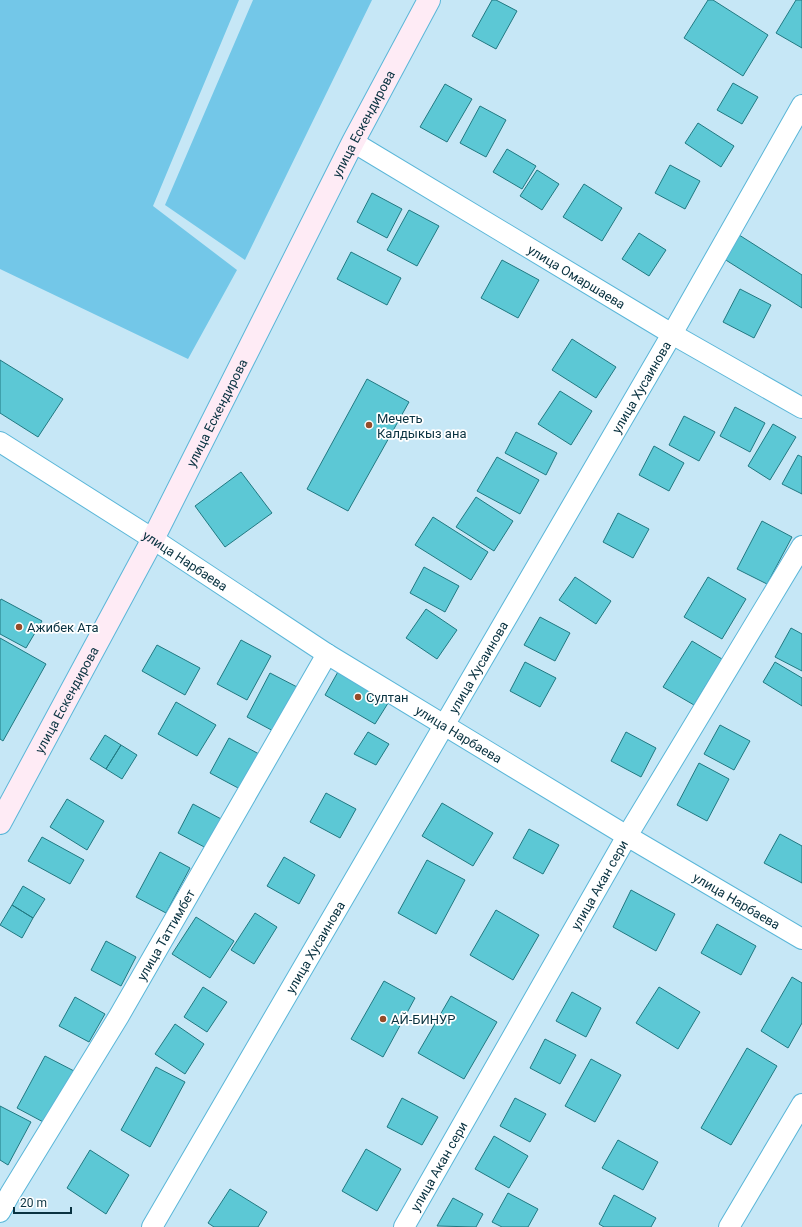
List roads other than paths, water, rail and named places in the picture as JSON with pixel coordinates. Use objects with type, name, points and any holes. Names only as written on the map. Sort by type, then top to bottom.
[{"type":"street","name":"улица Ескендирова","points":[[0,823],[153,539],[353,142],[429,0]]},
{"type":"street","name":"улица Хусаинова","points":[[152,1227],[799,117]]},
{"type":"street","name":"улица Омаршаева","points":[[353,142],[672,334],[802,408]]},
{"type":"street","name":"улица Нарбаева","points":[[0,442],[153,539],[327,654],[627,836],[802,939]]},
{"type":"street","name":"улица Акан сери","points":[[404,1227],[627,836],[802,546]]},
{"type":"street","name":"улица Таттимбет","points":[[0,1212],[119,1016],[327,654]]},
{"type":"street","points":[[729,1227],[802,1104]]},
{"type":"place","name":"Мечеть Калдыкыз ана","points":[[369,425]]},
{"type":"place","name":"Ажибек Ата","points":[[19,627]]},
{"type":"place","name":"Султан","points":[[358,697]]},
{"type":"place","name":"АЙ-БИНУР","points":[[383,1019]]}]
